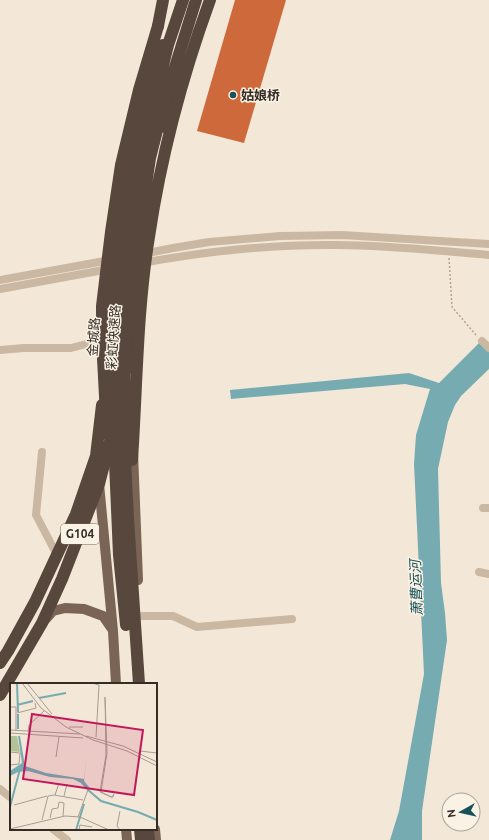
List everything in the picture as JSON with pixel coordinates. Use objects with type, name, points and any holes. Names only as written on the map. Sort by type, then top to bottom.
[{"type":"highway","points":[[119,554],[109,480],[102,340],[102,306],[121,165],[139,90],[158,26],[163,0]]},
{"type":"highway","name":"金城路","points":[[96,456],[104,387],[113,264],[138,133],[159,55],[178,0]]},
{"type":"highway","name":"彩虹快速路","points":[[130,683],[125,609],[119,554],[114,463],[114,389],[117,326],[122,264],[140,156],[168,45],[183,0]]},
{"type":"highway","name":"彩虹快速路","points":[[139,683],[123,422],[125,348],[132,278],[150,158],[165,99],[196,0]]},
{"type":"highway","points":[[130,361],[141,259],[156,169],[172,96],[204,0]]},
{"type":"highway","points":[[128,519],[140,310],[149,238],[160,172],[179,96],[198,33],[210,0]]},
{"type":"highway","name":"G104","points":[[0,695],[42,623],[62,579],[99,484],[130,361]]},
{"type":"highway","name":"G104","points":[[0,663],[35,602],[57,555],[76,514],[96,456]]},
{"type":"highway","points":[[148,830],[149,840]]},
{"type":"main road","points":[[130,361],[135,528],[144,683]]},
{"type":"main road","name":"金城路","points":[[96,456],[113,631],[116,683]]},
{"type":"main road","points":[[42,623],[53,611],[65,608],[84,609],[103,616],[113,631]]},
{"type":"main road","points":[[126,830],[127,840]]},
{"type":"main road","points":[[155,830],[156,840]]},
{"type":"street","points":[[141,259],[173,248],[209,242],[280,236],[342,235],[489,244]]},
{"type":"street","points":[[0,280],[141,259],[224,250],[291,245],[338,244],[489,255]]},
{"type":"street","points":[[0,289],[113,264]]},
{"type":"street","points":[[0,350],[24,348],[71,348],[102,340]]},
{"type":"street","points":[[482,341],[489,348]]},
{"type":"street","points":[[42,452],[36,515],[57,555]]},
{"type":"street","points":[[479,572],[489,574]]},
{"type":"street","points":[[140,616],[173,616],[197,627],[292,619]]},
{"type":"street","points":[[0,789],[10,797]]},
{"type":"street","points":[[54,830],[67,840]]},
{"type":"path","points":[[448,252],[452,307],[482,341]]},
{"type":"water","points":[[479,343],[489,352],[489,369],[461,396],[455,405],[448,422],[438,469],[441,583],[447,640],[422,811],[422,840],[390,840],[399,811],[424,674],[414,464],[416,435],[430,389],[405,384],[231,399],[230,390],[409,373],[439,383]]},
{"type":"building","name":"姑娘桥","points":[[235,0],[286,0],[244,143],[197,131]]},
{"type":"place","name":"姑娘桥","points":[[233,95]]},
{"type":"water label","name":"萧曹运河","points":[[416,588]]}]
